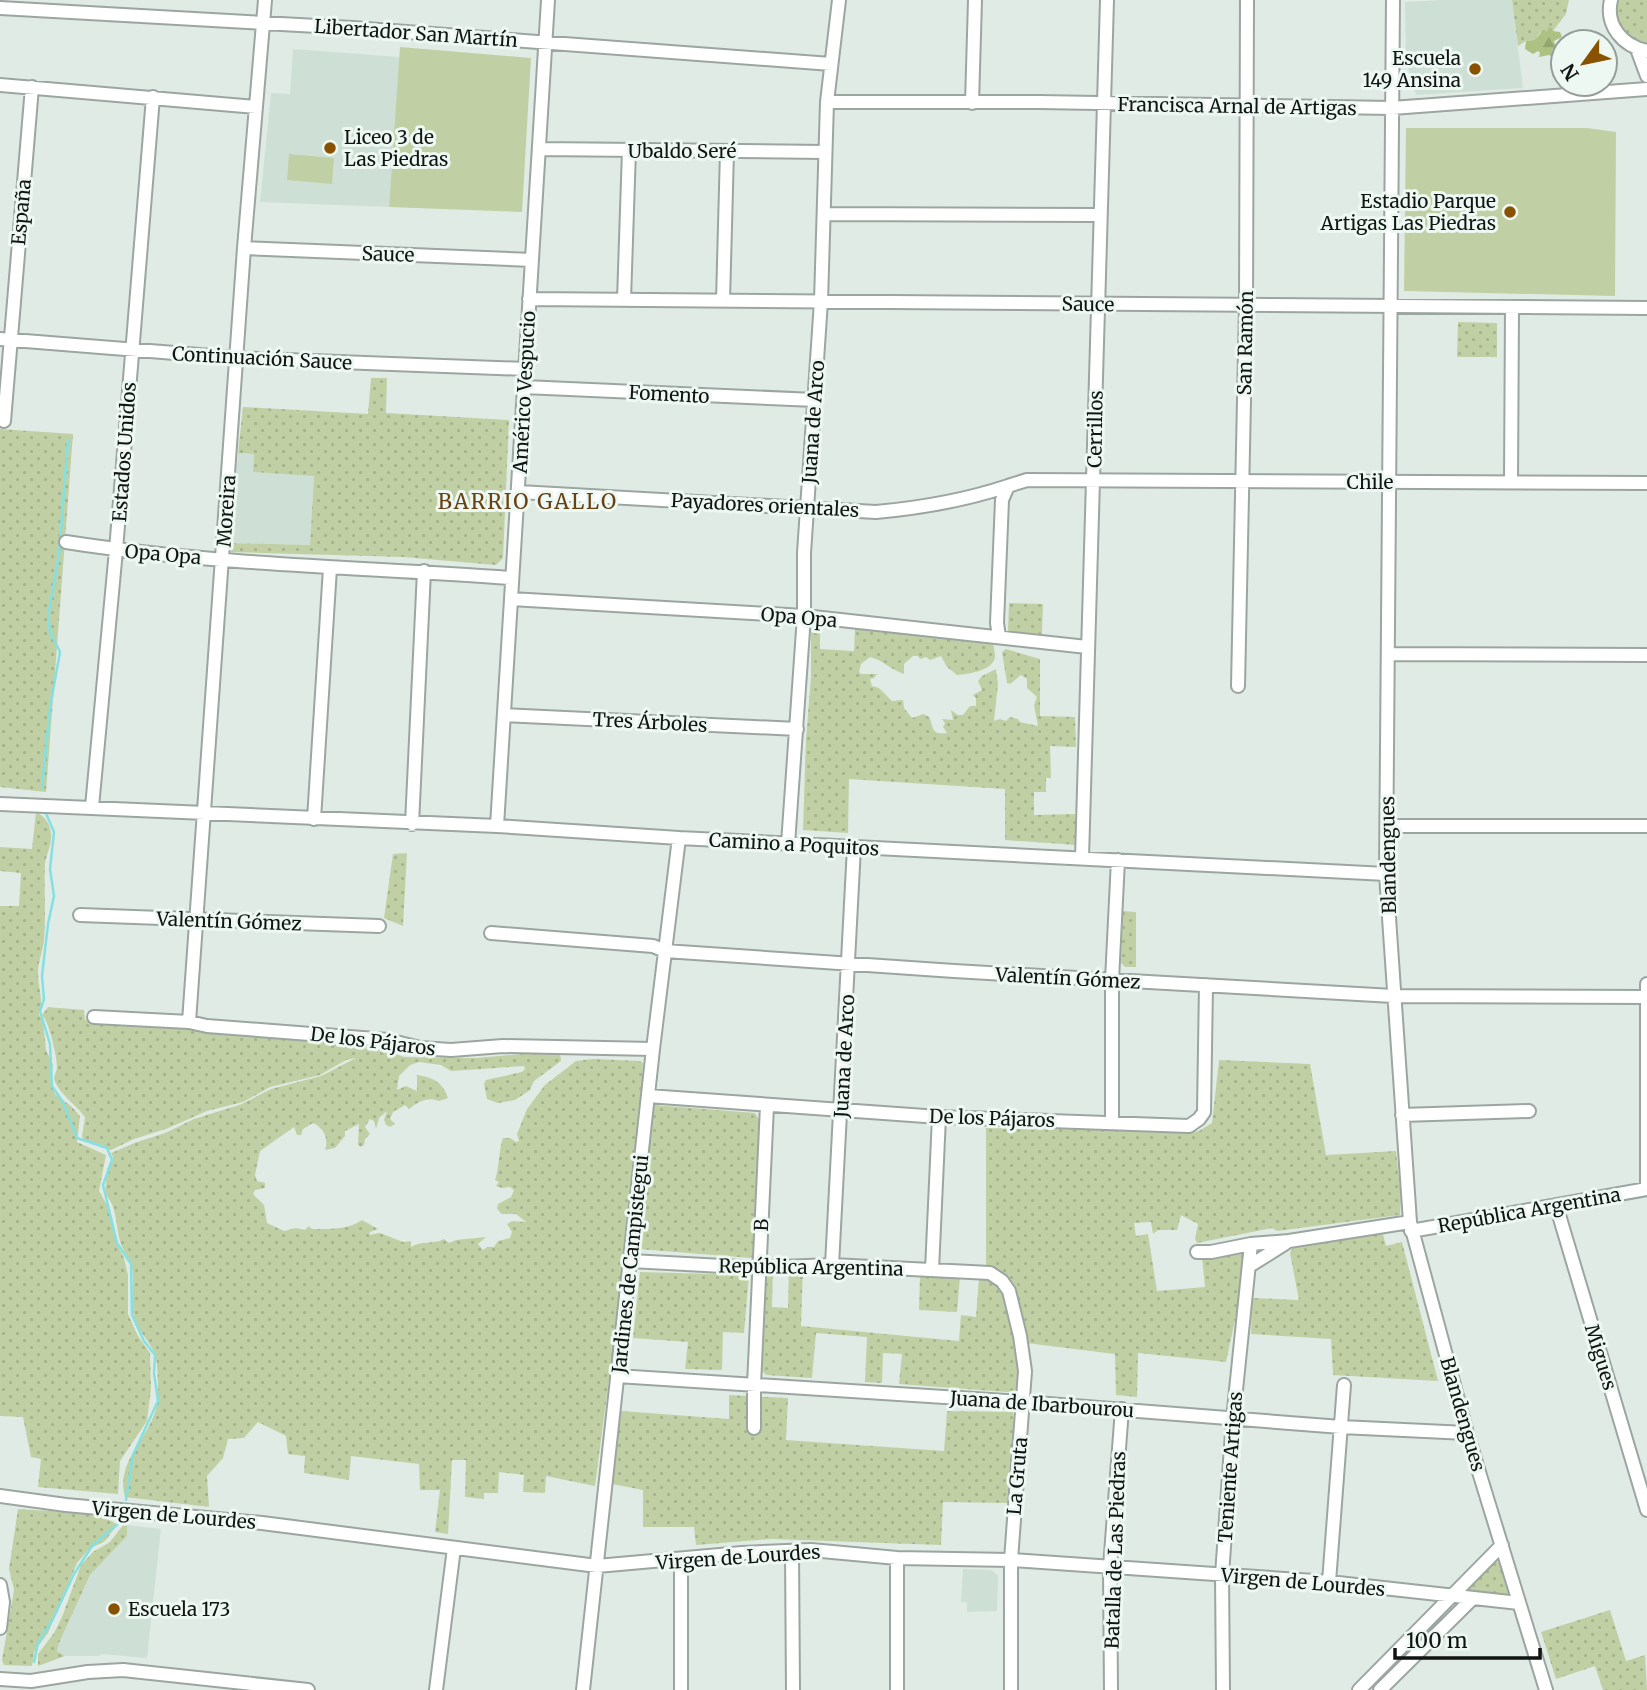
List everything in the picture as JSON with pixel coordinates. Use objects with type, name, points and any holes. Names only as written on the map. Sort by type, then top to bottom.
[{"type":"street","name":"Moreira","points":[[188,1021],[244,248],[265,0]]},
{"type":"street","name":"Américo Vespucio","points":[[497,826],[548,0]]},
{"type":"street","name":"Juana de Arco","points":[[788,844],[804,616],[807,507],[821,301],[827,102],[839,0]]},
{"type":"street","points":[[972,103],[975,0]]},
{"type":"street","name":"Cerrillos","points":[[1082,858],[1107,0]]},
{"type":"street","name":"San Ramón","points":[[1238,686],[1246,305],[1247,0]]},
{"type":"street","name":"Blandengues","points":[[1393,0],[1386,874],[1411,1226],[1467,1433],[1546,1690]]},
{"type":"street","points":[[1611,0],[1610,19],[1616,32],[1625,42],[1642,50],[1647,76]]},
{"type":"street","name":"Libertador San Martín","points":[[0,8],[264,23],[831,64]]},
{"type":"street","points":[[0,85],[256,107]]},
{"type":"street","name":"España","points":[[4,421],[5,340],[32,87]]},
{"type":"street","name":"Francisca Arnal de Artigas","points":[[827,102],[1039,102],[1392,108],[1647,89]]},
{"type":"street","name":"Estados Unidos","points":[[92,807],[153,97]]},
{"type":"street","name":"Ubaldo Seré","points":[[539,149],[825,152]]},
{"type":"street","points":[[624,300],[629,150]]},
{"type":"street","points":[[723,301],[727,151]]},
{"type":"street","points":[[824,214],[1100,215]]},
{"type":"street","name":"Sauce","points":[[244,248],[532,260]]},
{"type":"street","name":"Sauce","points":[[529,299],[1647,308]]},
{"type":"street","points":[[1511,482],[1512,309]]},
{"type":"street","name":"Continuación Sauce","points":[[5,340],[237,358],[525,369]]},
{"type":"street","name":"Fomento","points":[[524,387],[815,400]]},
{"type":"street","name":"Chile","points":[[1094,479],[1647,483]]},
{"type":"street","name":"Payadores orientales","points":[[519,492],[876,512],[986,493],[1027,480],[1094,479]]},
{"type":"street","points":[[999,637],[997,622],[1002,500],[1008,486]]},
{"type":"street","name":"Opa Opa","points":[[66,542],[116,550],[330,568],[424,571],[511,578]]},
{"type":"street","points":[[314,819],[330,568]]},
{"type":"street","points":[[412,824],[424,571]]},
{"type":"street","name":"Opa Opa","points":[[511,599],[804,616],[1087,647]]},
{"type":"street","points":[[1388,654],[1647,655]]},
{"type":"street","name":"Tres Árboles","points":[[504,716],[797,730]]},
{"type":"street","name":"Camino a Poquitos","points":[[0,804],[497,826],[788,844],[1386,874]]},
{"type":"street","points":[[1387,826],[1647,826]]},
{"type":"street","name":"Jardines de Campistegui","points":[[583,1690],[664,951],[679,838]]},
{"type":"street","name":"Juana de Arco","points":[[832,1265],[854,847]]},
{"type":"street","points":[[1112,1123],[1112,981],[1118,860]]},
{"type":"street","name":"Valentín Gómez","points":[[80,915],[379,926]]},
{"type":"street","name":"Valentín Gómez","points":[[491,933],[653,946],[664,951],[1112,981],[1393,996],[1647,997]]},
{"type":"street","points":[[1647,984],[1647,1189]]},
{"type":"street","name":"De los Pájaros","points":[[648,1096],[939,1117],[1189,1126],[1204,1112],[1206,985]]},
{"type":"street","name":"De los Pájaros","points":[[94,1017],[188,1021],[207,1026],[388,1040],[420,1048],[451,1050],[503,1046],[653,1049]]},
{"type":"street","name":"B","points":[[754,1428],[767,1106]]},
{"type":"street","points":[[1402,1115],[1529,1111]]},
{"type":"street","points":[[932,1270],[939,1117]]},
{"type":"street","name":"República Argentina","points":[[1197,1252],[1411,1226],[1647,1189]]},
{"type":"street","name":"Migues","points":[[1556,1205],[1647,1510]]},
{"type":"street","points":[[1251,1265],[1289,1241]]},
{"type":"street","name":"Teniente Artigas","points":[[1223,1690],[1222,1575],[1233,1419],[1251,1265],[1251,1244]]},
{"type":"street","name":"República Argentina","points":[[631,1261],[759,1268],[832,1265],[990,1273]]},
{"type":"street","name":"La Gruta","points":[[990,1273],[1003,1281],[1009,1291],[1025,1371],[1010,1560],[1011,1690]]},
{"type":"street","name":"Juana de Ibarbourou","points":[[617,1376],[1023,1402],[1340,1427],[1467,1433]]},
{"type":"street","points":[[1329,1582],[1344,1385]]},
{"type":"street","name":"Batalla de Las Piedras","points":[[1111,1690],[1111,1567],[1122,1409]]},
{"type":"street","name":"Virgen de Lourdes","points":[[0,1496],[65,1505],[262,1522],[597,1566],[742,1553],[811,1550],[897,1558],[1010,1560],[1329,1582],[1519,1604]]},
{"type":"street","points":[[1359,1690],[1502,1545]]},
{"type":"street","points":[[436,1690],[454,1548]]},
{"type":"street","points":[[792,1551],[793,1690]]},
{"type":"street","points":[[897,1558],[897,1690]]},
{"type":"street","points":[[681,1560],[681,1690]]},
{"type":"street","points":[[0,1585],[4,1602],[0,1628]]},
{"type":"street","points":[[1380,1690],[1472,1599]]},
{"type":"street","points":[[0,1679],[31,1681],[88,1672],[123,1670],[308,1690]]},
{"type":"shaded area","points":[[1512,0],[1523,88],[1416,95],[1406,68],[1405,2]]},
{"type":"shaded area","name":"Liceo 3 de Las Piedras","points":[[293,49],[400,57],[389,207],[260,202],[271,93],[290,94]]},
{"type":"shaded area","points":[[238,453],[254,454],[253,472],[314,475],[310,545],[229,543]]},
{"type":"shaded area","name":"Escuela 173","points":[[127,1525],[161,1529],[147,1658],[101,1654],[65,1656],[57,1651],[59,1643],[90,1575],[127,1536]]},
{"type":"shaded area","points":[[963,1569],[992,1570],[998,1576],[997,1611],[967,1612],[967,1602],[961,1602]]},
{"type":"green space","points":[[1512,0],[1569,0],[1566,14],[1555,28],[1549,28],[1549,32],[1540,33],[1534,40],[1518,46]]},
{"type":"green space","points":[[1615,0],[1647,0],[1647,48],[1622,29],[1616,16]]},
{"type":"green space","points":[[1549,27],[1552,28],[1549,28],[1549,55],[1539,57],[1538,51],[1533,54],[1525,49],[1526,41],[1534,40],[1544,30],[1547,32]]},
{"type":"green space","points":[[400,47],[531,58],[522,212],[389,207]]},
{"type":"green space","name":"Estadio Parque Artigas Las Piedras","points":[[1406,128],[1587,128],[1616,132],[1615,296],[1404,291]]},
{"type":"green space","points":[[289,154],[334,158],[332,184],[287,180]]},
{"type":"green space","points":[[1458,322],[1497,323],[1497,357],[1457,357]]},
{"type":"green space","points":[[371,378],[387,378],[386,413],[509,420],[503,558],[496,565],[403,557],[228,552],[229,543],[310,545],[314,476],[253,472],[254,454],[238,453],[243,407],[368,414]]},
{"type":"green space","points":[[0,429],[73,434],[46,792],[0,787]]},
{"type":"green space","points":[[1009,603],[1043,604],[1042,634],[1008,631]]},
{"type":"green space","points":[[820,623],[820,649],[854,651],[855,627],[993,644],[995,657],[990,666],[967,674],[957,675],[947,667],[941,656],[930,660],[913,656],[904,664],[904,674],[870,657],[861,664],[861,674],[877,674],[870,679],[872,686],[879,688],[892,701],[903,700],[904,708],[912,718],[924,714],[929,717],[938,733],[947,733],[942,719],[953,720],[951,710],[963,715],[970,706],[976,706],[976,698],[973,695],[982,690],[978,681],[996,669],[998,684],[994,721],[1006,721],[1010,717],[1038,726],[1034,705],[1037,697],[1027,688],[1027,679],[1021,675],[1010,684],[1007,683],[1002,652],[1006,649],[1040,659],[1040,716],[1075,717],[1076,747],[1050,746],[1051,778],[1046,778],[1046,792],[1034,792],[1034,815],[1075,814],[1077,845],[1005,840],[1005,789],[849,779],[848,833],[803,830],[811,633]]},
{"type":"green space","points":[[36,812],[48,822],[51,834],[45,864],[44,940],[38,972],[41,999],[39,1015],[43,1020],[46,1050],[53,1065],[51,1081],[55,1094],[80,1116],[77,1142],[106,1155],[99,1191],[107,1205],[117,1244],[124,1258],[128,1275],[128,1314],[150,1353],[151,1389],[147,1421],[120,1461],[118,1494],[38,1487],[41,1459],[31,1457],[23,1417],[0,1416],[0,906],[19,906],[21,873],[0,871],[0,847],[32,849]]},
{"type":"green space","points":[[407,853],[403,926],[384,918],[393,854]]},
{"type":"green space","points":[[1123,911],[1136,912],[1136,967],[1125,967],[1121,963]]},
{"type":"green space","points":[[48,1007],[84,1010],[85,1020],[112,1024],[360,1041],[404,1057],[476,1058],[555,1051],[560,1053],[561,1061],[534,1081],[530,1090],[515,1100],[498,1103],[487,1099],[484,1084],[486,1080],[522,1072],[524,1066],[451,1071],[441,1065],[419,1062],[410,1065],[399,1076],[397,1090],[406,1086],[417,1091],[417,1075],[436,1081],[448,1098],[439,1101],[423,1100],[409,1109],[405,1105],[393,1112],[390,1119],[395,1124],[390,1127],[384,1120],[387,1111],[379,1118],[376,1129],[374,1121],[370,1119],[365,1127],[370,1134],[360,1147],[359,1124],[345,1131],[345,1136],[335,1148],[325,1150],[325,1134],[313,1123],[303,1129],[301,1135],[297,1135],[294,1127],[260,1151],[255,1175],[257,1181],[265,1183],[265,1188],[255,1190],[253,1194],[264,1205],[267,1223],[284,1231],[296,1228],[305,1230],[309,1226],[312,1229],[338,1228],[351,1226],[362,1220],[378,1229],[369,1235],[380,1233],[403,1242],[411,1241],[411,1247],[444,1239],[449,1243],[486,1237],[478,1244],[483,1250],[494,1247],[498,1241],[510,1238],[512,1232],[507,1224],[512,1221],[526,1222],[516,1214],[502,1214],[497,1209],[498,1204],[511,1197],[514,1190],[496,1186],[499,1182],[495,1180],[503,1138],[519,1141],[517,1134],[527,1109],[545,1085],[576,1061],[593,1059],[643,1063],[639,1149],[595,1486],[546,1476],[545,1493],[523,1492],[524,1475],[499,1472],[498,1493],[484,1493],[484,1499],[465,1497],[466,1460],[452,1460],[448,1534],[435,1532],[440,1490],[420,1490],[419,1464],[351,1456],[349,1480],[304,1473],[305,1456],[288,1454],[286,1436],[258,1422],[244,1438],[228,1439],[223,1458],[207,1476],[209,1507],[125,1497],[125,1470],[156,1411],[158,1375],[155,1354],[134,1317],[131,1265],[121,1244],[112,1205],[105,1194],[107,1169],[113,1157],[111,1153],[194,1119],[242,1104],[271,1089],[321,1076],[356,1058],[346,1060],[320,1075],[270,1087],[243,1102],[207,1111],[111,1150],[84,1141],[82,1136],[85,1117],[55,1083],[56,1056],[50,1031],[42,1015]]},
{"type":"green space","points":[[1219,1060],[1310,1064],[1326,1155],[1396,1151],[1401,1197],[1400,1215],[1277,1231],[1272,1228],[1197,1243],[1195,1239],[1198,1224],[1181,1215],[1177,1230],[1158,1230],[1153,1234],[1151,1222],[1134,1223],[1136,1236],[1148,1234],[1157,1291],[1205,1287],[1202,1257],[1247,1249],[1245,1274],[1226,1362],[1138,1353],[1137,1397],[1116,1395],[1115,1354],[1026,1343],[1010,1283],[1004,1275],[986,1269],[986,1128],[1183,1133],[1199,1131],[1212,1123]]},
{"type":"green space","points":[[654,1105],[755,1113],[760,1121],[755,1254],[751,1258],[638,1249]]},
{"type":"green space","points":[[1383,1234],[1386,1246],[1402,1242],[1438,1381],[1333,1375],[1331,1339],[1251,1334],[1252,1298],[1299,1300],[1290,1253],[1295,1244]]},
{"type":"green space","points":[[773,1267],[772,1307],[788,1308],[789,1267],[803,1268],[801,1326],[959,1341],[961,1315],[976,1317],[979,1278],[990,1279],[1007,1302],[1011,1315],[1021,1389],[1007,1392],[899,1384],[902,1354],[883,1353],[882,1383],[865,1382],[867,1337],[816,1333],[812,1378],[766,1375],[761,1364],[764,1273]]},
{"type":"green space","points":[[640,1272],[749,1275],[744,1333],[723,1332],[722,1370],[685,1369],[688,1342],[633,1338]]},
{"type":"green space","points":[[920,1274],[960,1277],[957,1312],[919,1310]]},
{"type":"green space","points":[[729,1395],[788,1398],[786,1440],[944,1451],[947,1411],[1013,1412],[1015,1438],[1009,1503],[943,1502],[941,1545],[771,1539],[696,1545],[694,1527],[643,1527],[643,1490],[612,1484],[621,1411],[729,1419]]},
{"type":"green space","points":[[18,1509],[86,1514],[110,1520],[117,1525],[105,1541],[89,1549],[77,1563],[48,1633],[34,1652],[32,1666],[4,1665],[2,1660],[14,1590],[9,1569]]},
{"type":"green space","points":[[124,1524],[127,1525],[127,1536],[90,1575],[59,1643],[57,1651],[65,1656],[38,1666],[38,1654],[62,1617],[81,1565],[93,1552],[110,1542]]},
{"type":"green space","points":[[1494,1560],[1501,1564],[1507,1595],[1465,1593],[1463,1588]]},
{"type":"green space","points":[[1610,1610],[1626,1661],[1645,1655],[1647,1690],[1603,1690],[1595,1666],[1556,1679],[1541,1632]]},
{"type":"waterway","points":[[42,788],[50,708],[60,652],[50,632],[48,616],[59,555],[68,440]]},
{"type":"waterway","points":[[45,811],[54,832],[50,869],[54,896],[48,924],[42,976],[44,999],[40,1011],[50,1044],[52,1086],[63,1102],[77,1138],[107,1148],[112,1160],[103,1185],[117,1243],[131,1264],[132,1315],[144,1341],[155,1355],[154,1373],[158,1401],[133,1455],[126,1500]]},
{"type":"waterway","points":[[34,1662],[38,1643],[53,1619],[74,1574],[92,1546],[126,1517]]},
{"type":"place","name":"Escuela 149 Ansina","points":[[1475,69]]},
{"type":"place","name":"Liceo 3 de Las Piedras","points":[[330,148]]},
{"type":"place","name":"Estadio Parque Artigas Las Piedras","points":[[1510,212]]},
{"type":"place","name":"Escuela 173","points":[[114,1609]]},
{"type":"district","name":"BARRIO GALLO","points":[[528,501]]}]
